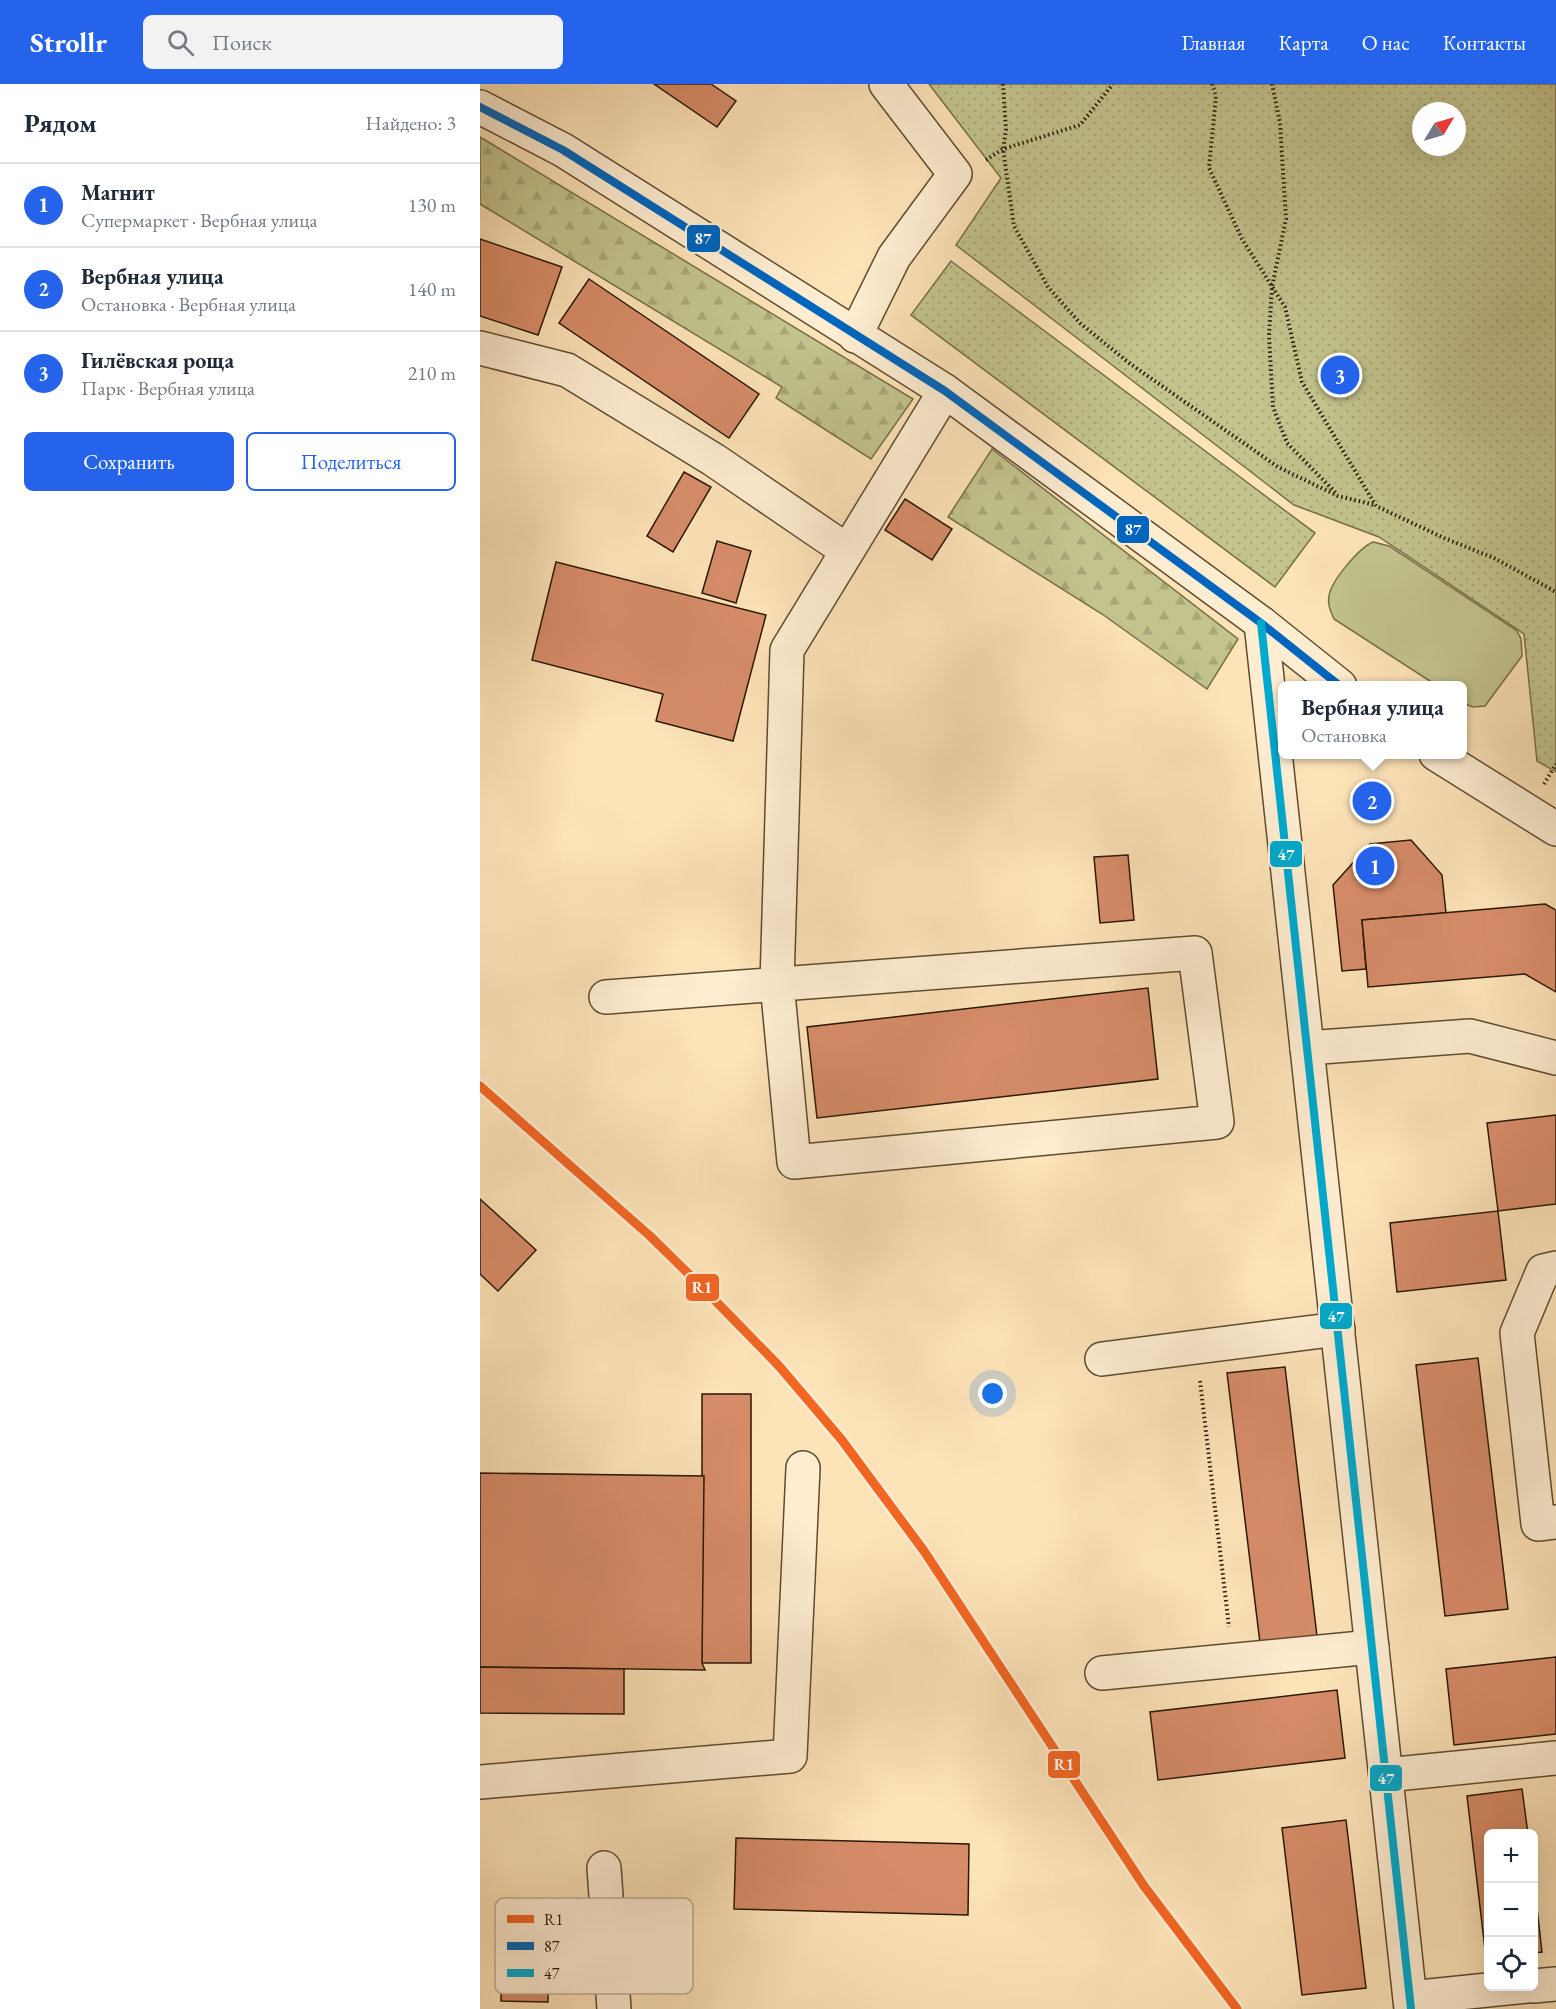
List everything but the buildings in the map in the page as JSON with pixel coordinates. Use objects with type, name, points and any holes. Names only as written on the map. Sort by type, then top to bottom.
[{"type":"street","points":[[855,336],[894,257],[955,174],[886,84]]},
{"type":"street","points":[[480,107],[563,150],[945,392],[1261,623],[1334,681]]},
{"type":"street","points":[[480,348],[567,370],[714,460],[846,550]]},
{"type":"street","points":[[606,997],[777,983],[1195,953],[1217,1122],[794,1162],[777,983],[788,650],[846,550],[945,392]]},
{"type":"street","points":[[1261,623],[1411,2003],[1493,1991]]},
{"type":"street","points":[[1444,759],[1556,829]]},
{"type":"street","points":[[1307,1048],[1470,1036],[1556,1058]]},
{"type":"street","points":[[1556,1268],[1543,1271],[1518,1333],[1538,1524],[1556,1522]]},
{"type":"street","points":[[1102,1359],[1338,1329]]},
{"type":"street","points":[[480,1782],[790,1756],[803,1468]]},
{"type":"street","points":[[1102,1673],[1372,1647]]},
{"type":"street","points":[[1386,1775],[1556,1758]]},
{"type":"street","points":[[604,1868],[606,1898]]},
{"type":"street","points":[[1538,1986],[1556,1984]]},
{"type":"street","points":[[613,1994],[614,2009]]},
{"type":"path","points":[[1003,84],[1006,130],[1003,149],[1014,226],[1048,287],[1080,323],[1129,363],[1278,467],[1338,496],[1376,506],[1444,538],[1494,558],[1556,592]]},
{"type":"path","points":[[986,160],[1003,149],[1080,125],[1113,84]]},
{"type":"path","points":[[1212,84],[1216,96],[1209,168],[1242,239],[1285,307],[1302,382],[1376,506]]},
{"type":"path","points":[[1272,84],[1280,123],[1286,219],[1272,287],[1269,336],[1274,406],[1287,443],[1338,496]]},
{"type":"path","points":[[1543,786],[1556,764]]},
{"type":"path","points":[[1197,1347],[1233,1662]]},
{"type":"green space","points":[[929,84],[1556,84],[1556,772],[1537,761],[1524,634],[1379,537],[1294,505],[956,245],[1001,178]]},
{"type":"green space","points":[[480,137],[913,399],[871,459],[776,398],[782,387],[480,204]]},
{"type":"green space","points":[[951,261],[1315,533],[1275,587],[911,315]]},
{"type":"green space","points":[[992,449],[1238,639],[1207,689],[1102,614],[948,517]]},
{"type":"green space","points":[[1373,542],[1389,546],[1517,631],[1521,639],[1522,656],[1485,706],[1467,705],[1467,681],[1430,681],[1334,619],[1329,602],[1331,590],[1346,566]]},
{"type":"transit line","name":"87","points":[[480,107],[563,150],[945,391],[1261,623],[1334,681]]},
{"type":"transit line","name":"47","points":[[1261,623],[1411,2009]]},
{"type":"transit line","name":"R1","points":[[480,1086],[650,1236],[779,1366],[841,1439],[924,1551],[1144,1886],[1237,2009]]},
{"type":"place","name":"Гилёвская роща","points":[[1340,375]]},
{"type":"place","name":"Вербная улица","points":[[1372,801]]},
{"type":"place","name":"Магнит","points":[[1375,866]]}]
